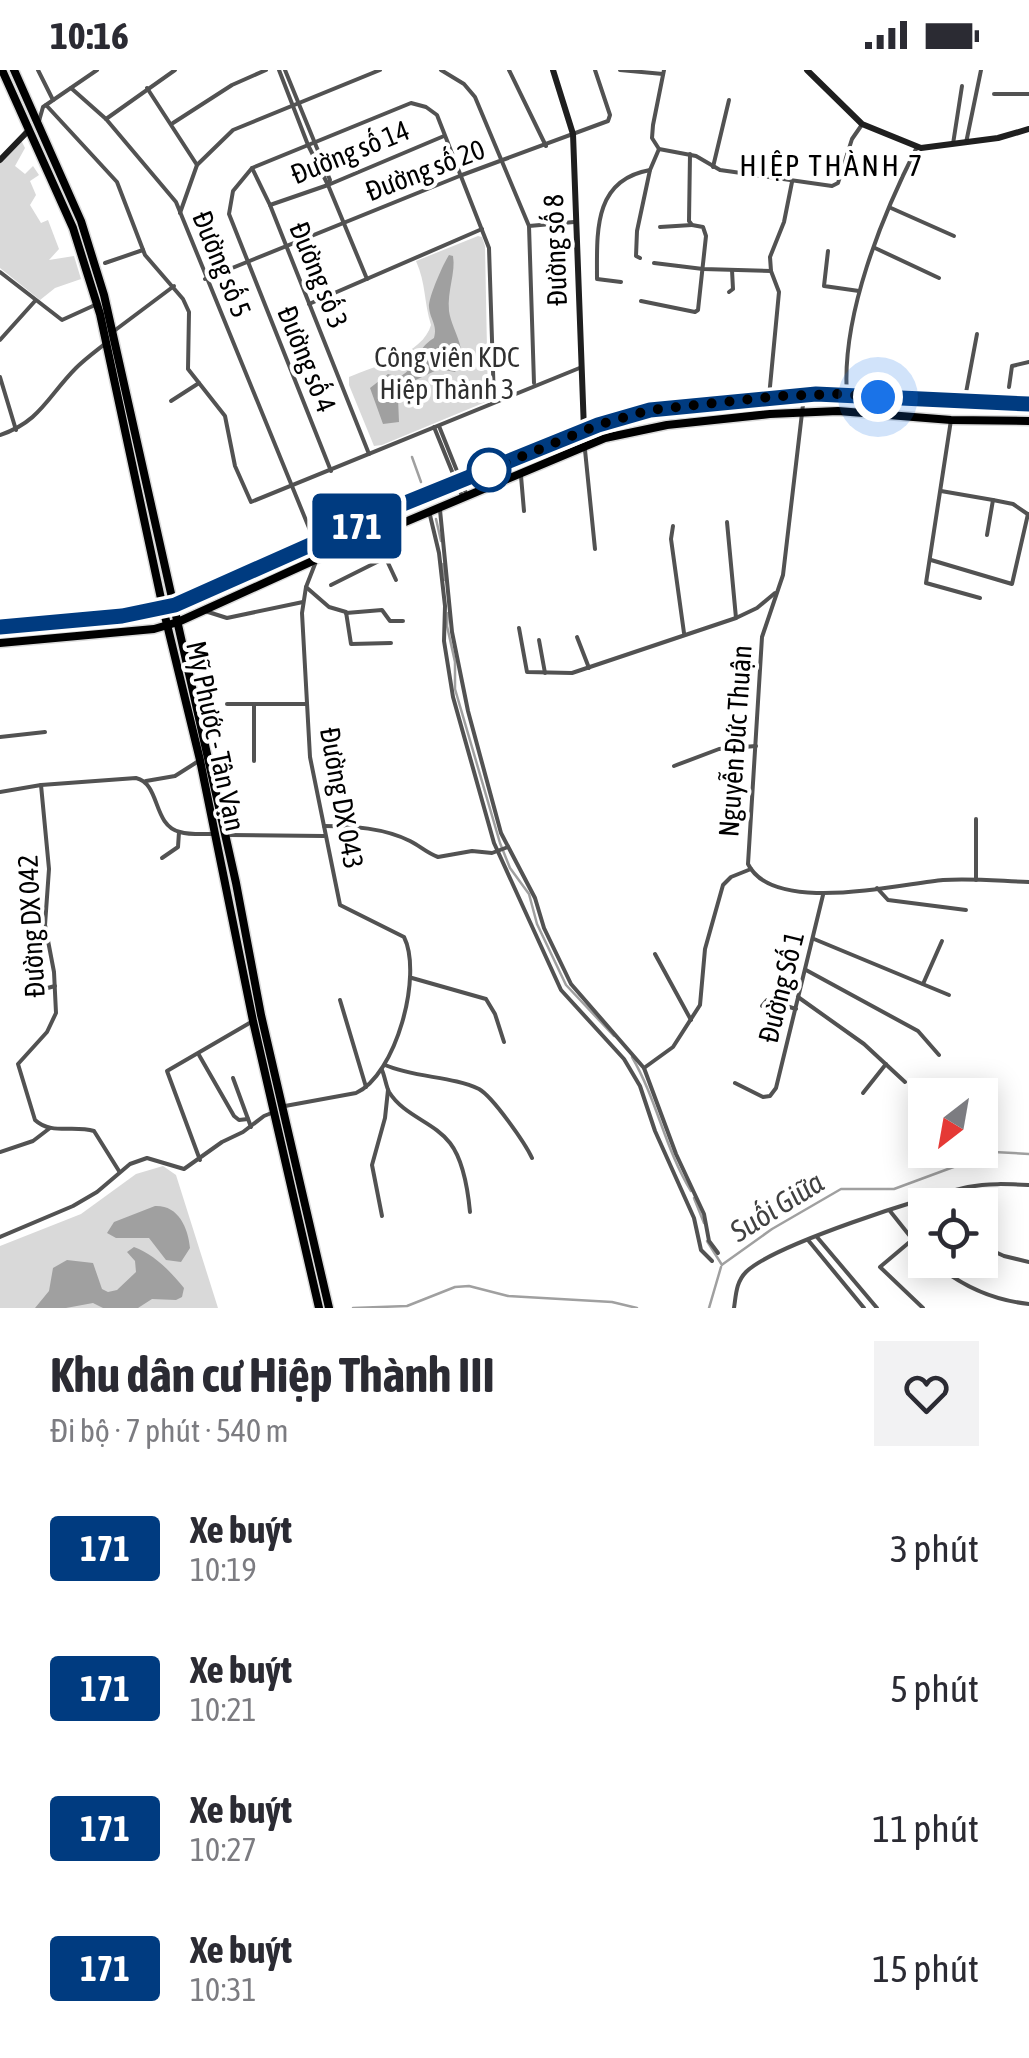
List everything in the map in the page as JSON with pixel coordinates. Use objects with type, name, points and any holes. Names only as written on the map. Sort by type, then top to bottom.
[{"type":"main road","name":"Mỹ Phước - Tân Vạn","points":[[2,70],[76,238],[98,304],[163,608],[173,624],[219,834],[252,1021],[280,1109],[330,1308]]},
{"type":"main road","name":"Mỹ Phước - Tân Vạn","points":[[14,70],[88,241],[112,332],[175,605],[173,624],[200,760],[236,883],[319,1308]]},
{"type":"main road","points":[[0,627],[73,621],[175,605],[459,482],[584,431],[650,410],[804,394],[1029,404]]},
{"type":"main road","points":[[0,642],[173,624],[429,511],[634,430],[770,414],[838,411],[951,420],[1029,421]]},
{"type":"main road","points":[[73,621],[75,637]]},
{"type":"street","points":[[38,70],[53,100]]},
{"type":"street","points":[[38,124],[44,106],[97,70]]},
{"type":"street","points":[[106,118],[175,70]]},
{"type":"street","points":[[173,123],[232,85],[266,70]]},
{"type":"street","points":[[282,70],[367,279]]},
{"type":"street","points":[[180,213],[197,165],[233,130],[380,70]]},
{"type":"street","points":[[442,70],[464,84],[475,97],[528,226],[534,384]]},
{"type":"street","points":[[509,70],[546,146]]},
{"type":"street","name":"Đường số 8","points":[[553,70],[573,134],[584,431]]},
{"type":"street","name":"Đường số 20","points":[[205,279],[462,175],[603,124],[610,118],[595,70]]},
{"type":"street","points":[[620,70],[664,72],[652,138],[659,148],[690,154],[712,168],[832,186],[838,183],[852,139],[862,124]]},
{"type":"street","points":[[807,70],[862,124],[917,147],[966,143],[1029,129]]},
{"type":"street","points":[[966,143],[981,70]]},
{"type":"street","points":[[953,144],[962,86]]},
{"type":"street","name":"Đường số 5","points":[[72,88],[106,118],[176,202],[315,544]]},
{"type":"street","points":[[147,88],[197,165]]},
{"type":"street","points":[[994,94],[1029,94]]},
{"type":"street","points":[[28,100],[44,106],[117,182],[143,250],[174,286],[189,312],[188,369],[224,416],[235,466],[251,502],[582,367]]},
{"type":"street","points":[[712,168],[729,100]]},
{"type":"street","points":[[252,168],[412,103],[426,106],[437,116],[489,248],[494,401]]},
{"type":"street","points":[[0,160],[30,130]]},
{"type":"street","name":"Đường số 14","points":[[270,205],[444,136]]},
{"type":"street","points":[[848,395],[846,376],[859,291],[900,180],[917,147]]},
{"type":"street","points":[[640,258],[636,256],[637,231],[650,170],[659,148]]},
{"type":"street","points":[[690,154],[688,204],[692,225]]},
{"type":"street","name":"Đường số 3","points":[[252,168],[369,454]]},
{"type":"street","name":"Đường số 4","points":[[252,168],[233,191],[232,224],[331,471]]},
{"type":"street","points":[[620,282],[596,278],[601,207],[630,174],[650,170]]},
{"type":"street","points":[[769,397],[779,292],[771,271],[772,248],[784,222],[792,182]]},
{"type":"street","points":[[892,208],[954,236]]},
{"type":"street","points":[[528,226],[576,221]]},
{"type":"street","points":[[642,301],[696,312],[706,236],[703,227],[660,228]]},
{"type":"street","points":[[309,304],[482,230]]},
{"type":"street","points":[[875,248],[939,278]]},
{"type":"street","points":[[104,263],[143,250]]},
{"type":"street","points":[[828,251],[824,286],[859,291]]},
{"type":"street","points":[[654,262],[703,270],[771,271]]},
{"type":"street","points":[[729,292],[733,290],[732,270]]},
{"type":"street","points":[[0,272],[62,320],[98,304]]},
{"type":"street","points":[[112,332],[174,286]]},
{"type":"street","points":[[0,340],[35,301]]},
{"type":"street","points":[[964,402],[977,334]]},
{"type":"street","points":[[0,435],[34,418],[76,367],[106,343]]},
{"type":"street","points":[[1009,388],[1011,368],[1017,362],[1029,362]]},
{"type":"street","points":[[0,378],[16,430]]},
{"type":"street","points":[[171,401],[199,383]]},
{"type":"street","name":"Nguyễn Đức Thuận","points":[[804,394],[779,590],[762,638],[747,856],[751,869],[776,886],[823,894],[976,880],[1029,882]]},
{"type":"street","points":[[951,420],[926,584],[980,598]]},
{"type":"street","points":[[436,426],[464,497]]},
{"type":"street","points":[[584,447],[595,549]]},
{"type":"street","points":[[521,475],[524,511]]},
{"type":"street","points":[[931,560],[1012,584],[1028,514],[1014,504],[940,491]]},
{"type":"street","points":[[987,535],[993,500]]},
{"type":"street","points":[[440,507],[452,632],[462,686],[508,848],[535,898],[544,928],[571,984],[644,1068],[676,1154],[704,1214],[709,1241],[718,1253]]},
{"type":"street","points":[[429,511],[439,553],[444,636],[453,697],[498,852],[561,990],[624,1059],[640,1086],[655,1131],[694,1218],[700,1250],[712,1261]]},
{"type":"street","points":[[728,522],[736,618]]},
{"type":"street","points":[[673,526],[671,539],[684,632]]},
{"type":"street","points":[[376,535],[396,580]]},
{"type":"street","points":[[332,585],[387,558]]},
{"type":"street","name":"Đường DX 043","points":[[317,560],[303,602],[306,704],[310,758],[340,904],[404,937],[410,952],[412,978]]},
{"type":"street","points":[[306,587],[329,607],[346,614],[382,610],[390,621],[403,621]]},
{"type":"street","points":[[519,628],[526,672],[564,674],[736,618],[757,608],[779,590]]},
{"type":"street","points":[[205,610],[226,618],[303,602]]},
{"type":"street","points":[[346,614],[352,644],[391,643]]},
{"type":"street","points":[[577,637],[589,668]]},
{"type":"street","points":[[539,640],[545,673]]},
{"type":"street","points":[[227,704],[306,704]]},
{"type":"street","points":[[254,704],[254,762]]},
{"type":"street","points":[[0,737],[44,732]]},
{"type":"street","points":[[674,766],[719,749],[756,746]]},
{"type":"street","points":[[0,792],[41,785],[136,778],[146,781],[174,776],[200,760]]},
{"type":"street","points":[[146,781],[162,816],[172,829],[180,832],[326,836]]},
{"type":"street","name":"Đường DX 042","points":[[41,785],[49,869],[45,925],[54,986],[52,1024],[18,1064],[34,1120],[50,1128]]},
{"type":"street","points":[[976,819],[976,880]]},
{"type":"street","points":[[324,826],[382,832],[438,857],[508,848]]},
{"type":"street","points":[[162,858],[178,846],[180,832]]},
{"type":"street","points":[[644,1068],[673,1047],[702,1000],[705,949],[723,885],[751,869]]},
{"type":"street","points":[[877,888],[888,900],[966,910]]},
{"type":"street","name":"Đường Số 1","points":[[734,1083],[763,1097],[770,1096],[776,1088],[823,894]]},
{"type":"street","points":[[814,939],[949,995]]},
{"type":"street","points":[[923,984],[942,941]]},
{"type":"street","points":[[656,954],[691,1020]]},
{"type":"street","points":[[806,970],[918,1031],[939,1055]]},
{"type":"street","points":[[0,1237],[72,1206],[97,1192],[119,1172],[148,1158],[178,1170],[280,1109],[366,1088],[384,1067],[394,1045],[412,978],[486,999],[504,1042]]},
{"type":"street","points":[[29,993],[54,986]]},
{"type":"street","points":[[798,997],[864,1044],[906,1082]]},
{"type":"street","points":[[340,1000],[366,1088]]},
{"type":"street","points":[[762,1006],[767,1000],[796,1009]]},
{"type":"street","points":[[200,1160],[167,1073],[252,1021]]},
{"type":"street","points":[[200,1055],[236,1118],[248,1119]]},
{"type":"street","points":[[863,1093],[886,1064]]},
{"type":"street","points":[[382,1216],[372,1165],[385,1118],[388,1090],[384,1067]]},
{"type":"street","points":[[384,1067],[482,1091],[532,1158]]},
{"type":"street","points":[[234,1078],[251,1127]]},
{"type":"street","points":[[388,1090],[448,1141],[466,1184],[470,1212]]},
{"type":"street","points":[[0,1152],[33,1141],[50,1128],[80,1127],[94,1131],[119,1172]]},
{"type":"street","points":[[969,1188],[1029,1185]]},
{"type":"street","points":[[734,1308],[738,1286],[746,1272],[768,1258],[908,1205]]},
{"type":"street","points":[[890,1211],[908,1235]]},
{"type":"street","points":[[818,1236],[877,1308]]},
{"type":"street","points":[[808,1240],[864,1308]]},
{"type":"street","points":[[908,1243],[880,1267],[923,1308]]},
{"type":"street","points":[[998,1253],[1029,1262]]},
{"type":"street","points":[[957,1278],[973,1289],[1018,1305],[1029,1304]]},
{"type":"green space","points":[[21,140],[25,148],[15,166],[25,174],[33,166],[39,175],[30,181],[36,195],[30,205],[41,223],[48,220],[59,249],[49,260],[74,256],[81,279],[55,288],[40,300],[0,268],[0,162]]},
{"type":"green space","name":"Công viên KDC Hiệp Thành 3","points":[[478,236],[485,246],[488,401],[374,446],[349,377],[397,358],[426,335],[431,325],[416,261]]},
{"type":"green space","points":[[163,1166],[176,1175],[218,1308],[0,1308],[0,1246],[81,1214],[136,1174]]},
{"type":"shaded area","points":[[449,255],[454,262],[449,311],[461,351],[460,365],[455,372],[439,369],[403,386],[398,398],[399,422],[383,424],[370,388],[388,374],[399,377],[406,373],[434,338],[429,302]]},
{"type":"shaded area","points":[[155,1206],[170,1209],[184,1225],[190,1248],[181,1262],[166,1260],[149,1238],[116,1238],[107,1233],[114,1222]]},
{"type":"shaded area","points":[[134,1247],[174,1276],[184,1288],[182,1297],[152,1299],[138,1308],[103,1308],[93,1303],[35,1308],[49,1291],[53,1268],[67,1260],[93,1263],[102,1289],[117,1290],[136,1272],[135,1261],[127,1252]]},
{"type":"waterway","points":[[412,457],[421,482]]},
{"type":"waterway","points":[[436,519],[441,541]]},
{"type":"waterway","points":[[443,564],[445,580]]},
{"type":"waterway","points":[[448,613],[455,689],[500,843],[510,868],[529,894],[537,924],[566,985],[614,1036]]},
{"type":"waterway","points":[[632,1057],[691,1191]]},
{"type":"waterway","name":"Suối Giữa","points":[[723,1264],[772,1229],[841,1189],[894,1189],[994,1152],[1029,1154]]},
{"type":"waterway","points":[[694,1198],[704,1223]]},
{"type":"waterway","points":[[707,1241],[722,1265]]},
{"type":"waterway","points":[[709,1308],[721,1267]]},
{"type":"waterway","points":[[353,1308],[407,1306],[455,1287],[469,1286],[508,1296],[612,1302],[637,1308]]},
{"type":"bus line","name":"171","points":[[0,627],[122,616],[175,605],[398,506],[598,425],[650,410],[816,394],[1029,404]]},
{"type":"district","name":"HIỆP THÀNH 7","points":[[832,166]]},
{"type":"route","points":[[489,470],[598,425],[650,410],[780,396],[878,397]]}]
